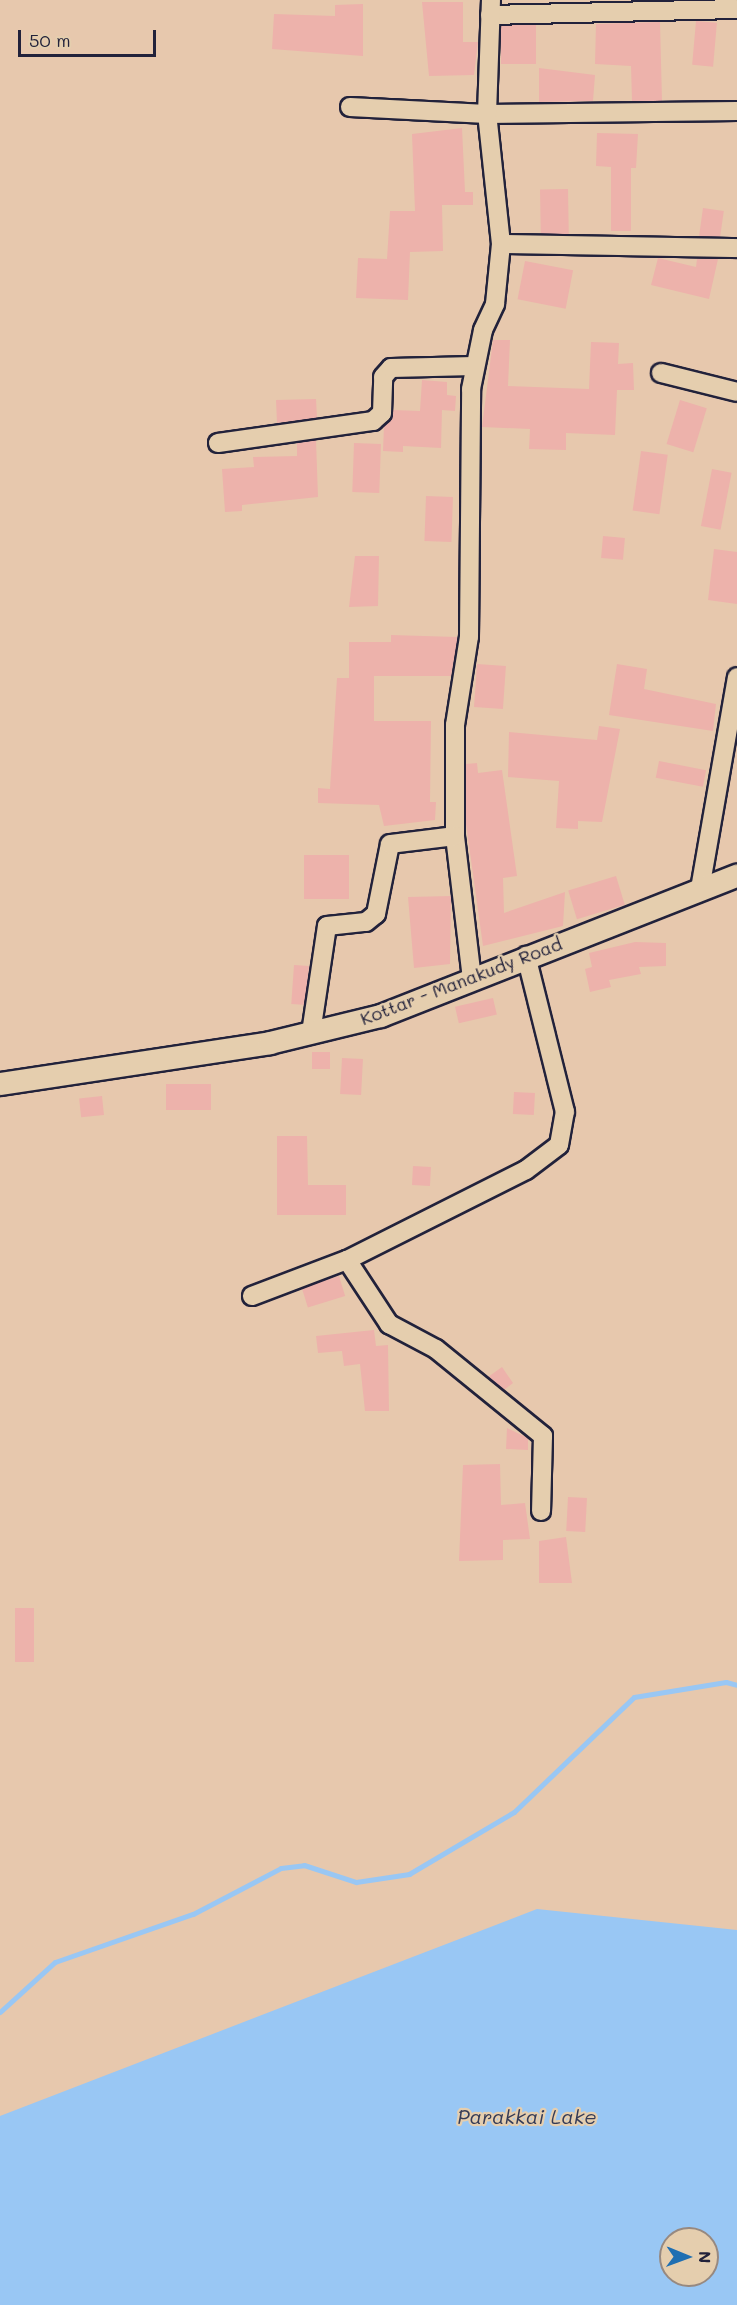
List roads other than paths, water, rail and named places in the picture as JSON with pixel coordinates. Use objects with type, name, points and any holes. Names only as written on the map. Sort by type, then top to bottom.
[{"type":"main road","name":"Kottar - Manakudy Road","points":[[0,1084],[311,1033],[381,1016],[526,956],[737,876]]},
{"type":"street","points":[[472,979],[455,836],[455,725],[469,637],[474,366],[495,304],[501,244],[488,114],[491,8],[594,6],[737,9]]},
{"type":"street","points":[[350,107],[488,114],[737,111]]},
{"type":"street","points":[[501,244],[737,248]]},
{"type":"street","points":[[218,443],[373,421],[382,412],[384,377],[391,368],[474,366]]},
{"type":"street","points":[[661,373],[737,392]]},
{"type":"street","points":[[700,889],[737,677]]},
{"type":"street","points":[[311,1033],[327,926],[366,922],[376,914],[390,844],[455,836]]},
{"type":"street","points":[[252,1296],[347,1260],[526,1170],[559,1144],[565,1112],[526,956]]},
{"type":"street","points":[[347,1260],[389,1324],[436,1349],[543,1436],[541,1511]]},
{"type":"water","name":"Parakkai Lake","points":[[537,1909],[737,1930],[737,2305],[0,2305],[0,2116]]},
{"type":"waterway","points":[[0,2012],[55,1962],[193,1914],[281,1868],[304,1865],[356,1882],[409,1874],[514,1812],[634,1697],[726,1682],[737,1685]]}]
